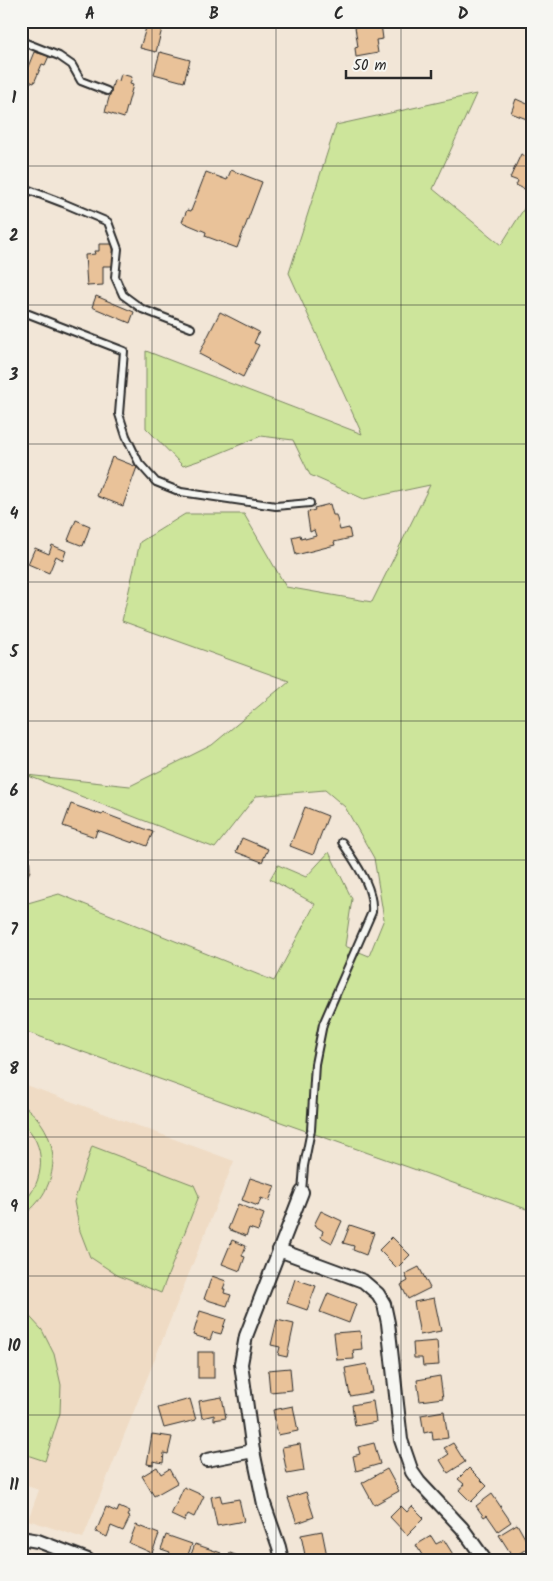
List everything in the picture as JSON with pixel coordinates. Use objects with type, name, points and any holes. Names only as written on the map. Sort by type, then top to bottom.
[{"type":"street","points":[[282,1560],[264,1504],[253,1451],[241,1364],[246,1336],[302,1192]]},
{"type":"street","points":[[279,1250],[363,1280],[378,1294],[384,1304],[388,1323],[401,1440],[406,1458],[419,1482],[462,1528],[485,1560]]},
{"type":"street","points":[[207,1460],[253,1451]]},
{"type":"street","points":[[21,1538],[38,1541],[88,1560]]},
{"type":"lane","points":[[21,41],[59,56],[72,65],[82,81],[107,91]]},
{"type":"lane","points":[[21,187],[108,222],[118,249],[115,277],[123,295],[142,310],[191,328]]},
{"type":"lane","points":[[21,310],[124,351],[119,414],[126,436],[139,463],[156,482],[181,492],[276,506],[310,503]]},
{"type":"lane","points":[[302,1192],[304,1166],[311,1130],[315,1064],[323,1024],[372,912],[373,900],[366,883],[342,842]]},
{"type":"shaded area","points":[[21,1083],[234,1161],[83,1538],[28,1520],[39,1490],[21,1484]]},
{"type":"green space","points":[[476,94],[433,189],[501,245],[525,207],[532,210],[532,1211],[21,1030],[21,905],[59,894],[274,981],[315,904],[270,879],[278,865],[306,877],[329,852],[352,899],[345,946],[369,956],[384,919],[374,858],[345,807],[325,790],[256,796],[215,848],[26,775],[130,786],[212,745],[289,681],[122,621],[140,542],[185,514],[244,514],[286,587],[372,602],[430,485],[364,499],[310,475],[293,440],[261,436],[183,466],[146,428],[146,351],[362,434],[289,273],[336,125]]},
{"type":"green space","points":[[21,1104],[35,1116],[45,1130],[51,1145],[53,1160],[51,1176],[45,1191],[35,1205],[21,1217],[21,1205],[35,1185],[40,1163],[36,1141],[21,1122]]},
{"type":"green space","points":[[92,1146],[194,1185],[199,1196],[161,1293],[117,1275],[90,1257],[80,1231],[74,1202]]},
{"type":"green space","points":[[21,1307],[42,1330],[54,1354],[61,1385],[60,1413],[45,1461],[21,1453]]},
{"type":"building","points":[[148,21],[164,21],[156,52],[140,48]]},
{"type":"building","points":[[381,24],[383,39],[376,40],[378,53],[356,57],[355,48],[358,47],[355,27]]},
{"type":"building","points":[[34,52],[49,56],[45,65],[42,64],[34,83],[23,79]]},
{"type":"building","points":[[160,52],[190,60],[184,82],[154,74]]},
{"type":"building","points":[[121,74],[132,77],[130,84],[133,85],[124,118],[105,112],[114,80],[119,81]]},
{"type":"building","points":[[516,99],[532,106],[532,121],[511,113]]},
{"type":"building","points":[[521,154],[532,159],[532,173],[524,189],[516,185],[518,181],[510,178]]},
{"type":"building","points":[[231,170],[262,182],[237,248],[205,236],[206,232],[182,222],[187,210],[191,211],[206,172],[227,180]]},
{"type":"building","points":[[99,244],[113,244],[114,266],[103,266],[103,285],[87,286],[85,255],[95,254],[94,251],[99,251]]},
{"type":"building","points":[[96,296],[134,312],[130,323],[92,307]]},
{"type":"building","points":[[220,312],[259,332],[254,343],[259,345],[243,377],[199,354]]},
{"type":"building","points":[[112,457],[137,467],[123,506],[97,496]]},
{"type":"building","points":[[330,504],[333,515],[336,515],[340,530],[349,528],[351,538],[334,542],[335,545],[296,555],[292,537],[300,535],[301,538],[304,537],[305,539],[316,536],[314,530],[310,532],[307,512]]},
{"type":"building","points":[[76,520],[90,526],[83,546],[68,540]]},
{"type":"building","points":[[52,545],[66,551],[63,560],[56,556],[49,573],[28,564],[35,548],[49,554]]},
{"type":"building","points":[[71,804],[102,815],[103,813],[153,832],[147,846],[97,830],[95,837],[63,826]]},
{"type":"building","points":[[305,807],[328,816],[313,855],[290,846]]},
{"type":"building","points":[[242,838],[268,849],[262,862],[236,852]]},
{"type":"building","points":[[21,849],[29,849],[30,871],[27,877],[27,893],[21,893]]},
{"type":"building","points":[[250,1178],[275,1186],[269,1201],[261,1198],[258,1206],[242,1200]]},
{"type":"building","points":[[238,1204],[264,1214],[258,1231],[249,1228],[246,1236],[228,1229]]},
{"type":"building","points":[[321,1211],[342,1221],[332,1243],[321,1237],[323,1231],[314,1225]]},
{"type":"building","points":[[350,1225],[374,1233],[366,1255],[353,1250],[354,1246],[343,1243]]},
{"type":"building","points":[[392,1237],[410,1255],[397,1268],[379,1250]]},
{"type":"building","points":[[232,1240],[246,1246],[242,1256],[245,1257],[240,1271],[222,1264]]},
{"type":"building","points":[[419,1267],[430,1288],[408,1299],[401,1285],[408,1281],[405,1274]]},
{"type":"building","points":[[212,1276],[226,1281],[223,1289],[225,1289],[224,1293],[231,1295],[227,1306],[204,1299]]},
{"type":"building","points":[[295,1279],[316,1286],[307,1310],[287,1303]]},
{"type":"building","points":[[328,1293],[356,1304],[349,1323],[320,1312]]},
{"type":"building","points":[[434,1298],[441,1331],[420,1335],[414,1302]]},
{"type":"building","points":[[200,1311],[226,1319],[221,1334],[213,1332],[210,1340],[193,1335]]},
{"type":"building","points":[[277,1320],[294,1324],[287,1357],[278,1355],[280,1347],[271,1345]]},
{"type":"building","points":[[360,1331],[362,1349],[353,1350],[354,1359],[337,1360],[334,1333]]},
{"type":"building","points":[[437,1341],[439,1365],[423,1366],[422,1358],[414,1358],[413,1343]]},
{"type":"building","points":[[198,1352],[214,1352],[214,1378],[198,1378]]},
{"type":"building","points":[[367,1364],[372,1392],[350,1396],[345,1368]]},
{"type":"building","points":[[290,1368],[292,1390],[270,1392],[268,1370]]},
{"type":"building","points":[[440,1376],[443,1398],[420,1401],[417,1380]]},
{"type":"building","points":[[222,1397],[226,1418],[214,1420],[214,1415],[202,1418],[199,1401]]},
{"type":"building","points":[[190,1399],[196,1420],[164,1428],[158,1408]]},
{"type":"building","points":[[373,1401],[376,1422],[355,1426],[352,1405]]},
{"type":"building","points":[[293,1406],[298,1431],[278,1435],[273,1410]]},
{"type":"building","points":[[444,1411],[448,1438],[433,1440],[432,1431],[424,1433],[421,1415]]},
{"type":"building","points":[[152,1434],[172,1437],[168,1454],[164,1453],[163,1463],[153,1461],[153,1465],[147,1464]]},
{"type":"building","points":[[374,1443],[380,1464],[356,1471],[353,1456],[360,1454],[358,1447]]},
{"type":"building","points":[[453,1443],[465,1462],[448,1473],[440,1460],[449,1454],[444,1448]]},
{"type":"building","points":[[300,1444],[304,1471],[287,1474],[282,1447]]},
{"type":"building","points":[[157,1467],[161,1474],[169,1469],[177,1483],[154,1496],[142,1476]]},
{"type":"building","points":[[469,1468],[487,1486],[471,1502],[459,1490],[464,1484],[458,1479]]},
{"type":"building","points":[[387,1469],[399,1491],[374,1505],[362,1483]]},
{"type":"building","points":[[184,1487],[204,1496],[194,1517],[188,1514],[184,1521],[171,1515]]},
{"type":"building","points":[[306,1492],[314,1517],[297,1523],[288,1498]]},
{"type":"building","points":[[492,1494],[511,1522],[498,1531],[487,1515],[484,1517],[476,1506]]},
{"type":"building","points":[[220,1495],[222,1502],[239,1499],[244,1521],[217,1526],[211,1497]]},
{"type":"building","points":[[401,1506],[407,1512],[412,1506],[424,1518],[407,1535],[390,1517]]},
{"type":"building","points":[[106,1507],[117,1512],[119,1507],[130,1512],[128,1516],[130,1517],[123,1531],[111,1526],[107,1537],[96,1532]]},
{"type":"building","points":[[517,1524],[530,1547],[513,1557],[499,1535]]},
{"type":"building","points":[[136,1525],[159,1534],[152,1553],[129,1543]]},
{"type":"building","points":[[322,1531],[327,1556],[306,1560],[301,1535]]},
{"type":"building","points":[[166,1535],[192,1544],[186,1560],[167,1559],[170,1552],[161,1549]]},
{"type":"building","points":[[431,1536],[436,1544],[444,1540],[454,1556],[448,1560],[435,1560],[434,1557],[425,1560],[416,1545]]},
{"type":"building","points":[[195,1544],[221,1553],[219,1560],[189,1560]]},
{"type":"building","points":[[230,1553],[249,1560],[228,1560]]}]
